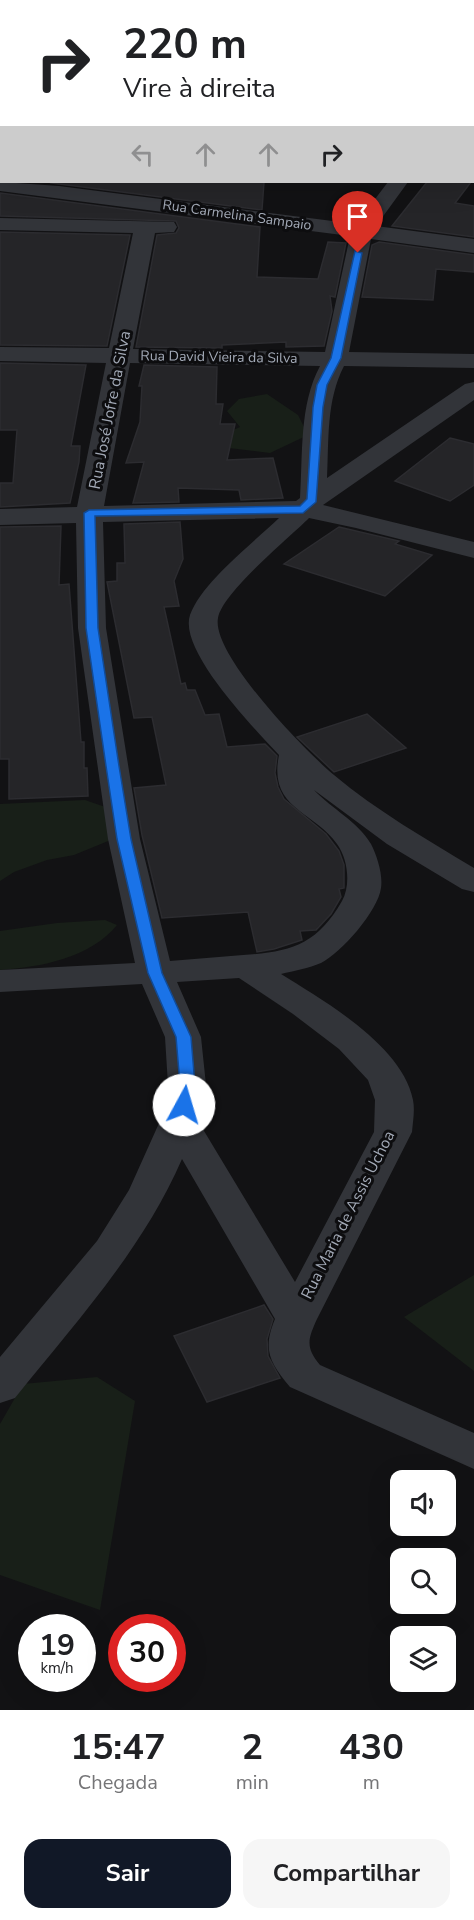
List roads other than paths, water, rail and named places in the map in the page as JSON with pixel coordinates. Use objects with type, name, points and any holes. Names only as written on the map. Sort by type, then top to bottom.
[{"type":"street","points":[[308,504],[322,385],[336,358],[362,231],[397,183]]},
{"type":"street","name":"Rua Carmelina Sampaio","points":[[0,185],[183,206],[306,225],[474,246]]},
{"type":"street","points":[[0,224],[145,228],[306,225]]},
{"type":"street","name":"Rua José Jofre da Silva","points":[[0,1387],[111,1251],[148,1192],[179,1121],[188,1085],[183,1037],[155,973],[124,839],[92,628],[89,513],[122,355],[145,228]]},
{"type":"street","name":"Rua David Vieira da Silva","points":[[0,354],[474,361]]},
{"type":"street","points":[[474,389],[308,504],[218,591],[204,616],[203,629],[218,664],[252,708],[322,781],[373,820],[474,882]]},
{"type":"street","points":[[0,517],[308,504],[358,520],[474,550]]},
{"type":"street","points":[[290,996],[309,955],[339,930],[362,896],[364,883],[354,842],[310,803],[296,786],[292,772],[295,754]]},
{"type":"street","points":[[0,981],[244,966],[280,962],[309,955]]},
{"type":"street","name":"Rua Maria de Assis Uchoa","points":[[244,966],[337,1029],[371,1058],[384,1074],[393,1095],[395,1113],[393,1132],[286,1340],[290,1358],[305,1376],[474,1452]]},
{"type":"street","points":[[179,1121],[296,1319]]}]
